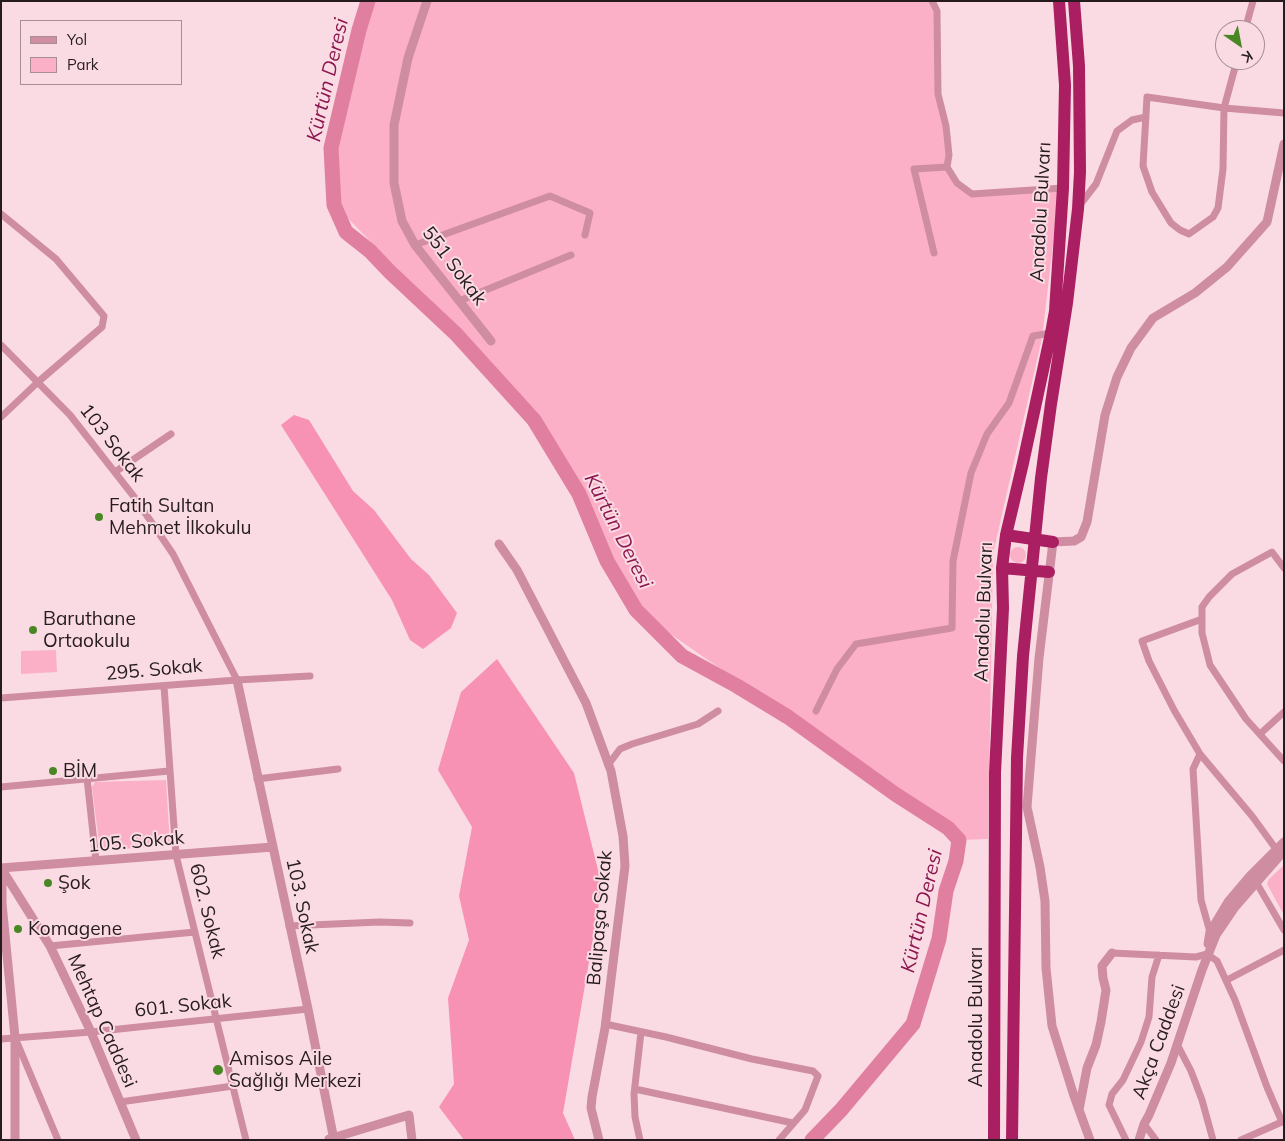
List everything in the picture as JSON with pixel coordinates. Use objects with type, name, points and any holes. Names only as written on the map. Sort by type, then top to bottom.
[{"type":"highway","name":"Anadolu Bulvarı","points":[[994,1140],[995,774],[1003,608],[1002,568],[1006,535],[1052,333],[1060,251],[1063,188],[1065,85],[1059,1]]},
{"type":"highway","name":"Anadolu Bulvarı","points":[[1012,1140],[1016,758],[1023,656],[1041,478],[1068,303],[1078,209],[1079,66],[1074,1]]},
{"type":"highway","points":[[1006,535],[1053,542]]},
{"type":"highway","points":[[1002,568],[1049,572]]},
{"type":"street","name":"551 Sokak","points":[[428,1],[408,58],[394,125],[394,183],[402,221],[415,245],[491,341]]},
{"type":"street","points":[[932,1],[937,11],[938,94],[946,126],[950,156],[948,167],[958,183],[972,194],[1063,188]]},
{"type":"street","points":[[1248,20],[1253,1]]},
{"type":"street","points":[[1234,70],[1224,108],[1223,169],[1218,208],[1213,217],[1189,234],[1180,230],[1171,222],[1152,192],[1143,166],[1148,98],[1224,108],[1284,113]]},
{"type":"street","points":[[1078,209],[1096,184],[1117,131],[1132,120],[1146,118]]},
{"type":"street","points":[[1090,1140],[1052,1026],[1046,968],[1044,901],[1040,867],[1027,807],[1039,658],[1053,542],[1074,542],[1081,537],[1084,530],[1087,522],[1105,415],[1117,376],[1131,348],[1154,318],[1196,293],[1227,267],[1266,222],[1284,144]]},
{"type":"street","points":[[934,253],[914,169],[948,167]]},
{"type":"street","points":[[415,245],[550,196],[590,213],[585,235]]},
{"type":"street","points":[[1,214],[56,259],[104,316],[102,327],[38,382],[1,417]]},
{"type":"street","points":[[458,301],[571,254]]},
{"type":"street","points":[[816,711],[837,669],[856,644],[952,628],[953,561],[971,473],[987,434],[1009,403],[1033,336],[1052,333]]},
{"type":"street","name":"103 Sokak","points":[[1,345],[70,415],[135,498],[173,554],[237,680]]},
{"type":"street","points":[[115,472],[171,434]]},
{"type":"street","name":"Balipaşa Sokak","points":[[499,544],[517,570],[586,703],[608,764],[623,836],[625,866],[605,1024],[592,1097],[592,1108],[599,1140]]},
{"type":"street","points":[[1284,568],[1272,552],[1232,574],[1209,597],[1202,607],[1202,633],[1210,665],[1228,694],[1284,761]]},
{"type":"street","points":[[1202,619],[1142,641],[1149,661],[1170,702],[1200,754],[1280,851]]},
{"type":"street","name":"295. Sokak","points":[[1,698],[310,676]]},
{"type":"street","name":"103. Sokak","points":[[237,680],[308,1009],[332,1139]]},
{"type":"street","name":"602. Sokak","points":[[164,686],[176,855],[194,932],[218,1018],[246,1140]]},
{"type":"street","points":[[608,764],[620,750],[632,744],[698,724],[718,710]]},
{"type":"street","points":[[1260,734],[1284,712]]},
{"type":"street","points":[[1200,754],[1193,769],[1201,900],[1210,932]]},
{"type":"street","points":[[257,779],[338,769]]},
{"type":"street","points":[[1,787],[169,771]]},
{"type":"street","points":[[87,778],[96,862]]},
{"type":"street","name":"Akça Caddesi","points":[[1139,1140],[1177,1044],[1207,954],[1216,934],[1280,851],[1284,842]]},
{"type":"street","name":"105. Sokak","points":[[1,868],[273,847]]},
{"type":"street","name":"Akça Caddesi","points":[[1207,954],[1210,932],[1228,902],[1280,851]]},
{"type":"street","points":[[1,868],[2,904],[15,1037],[15,1140]]},
{"type":"street","name":"Mehtap Caddesi","points":[[1,868],[50,946],[91,1032],[136,1140]]},
{"type":"street","points":[[1256,882],[1284,930]]},
{"type":"street","points":[[289,926],[379,922],[410,924]]},
{"type":"street","points":[[50,946],[194,932]]},
{"type":"street","points":[[1227,980],[1284,950]]},
{"type":"street","points":[[1079,1111],[1087,1068],[1102,1022],[1106,990],[1102,966],[1112,953],[1196,957],[1207,954],[1217,961],[1227,980],[1267,1088],[1283,1122],[1241,1140]]},
{"type":"street","points":[[1126,1140],[1108,1105],[1112,1094],[1123,1080],[1141,1042],[1149,1017],[1152,977],[1160,955]]},
{"type":"street","name":"601. Sokak","points":[[1,1038],[91,1032],[308,1009]]},
{"type":"street","points":[[605,1024],[752,1060],[813,1071],[818,1076],[805,1110],[779,1140]]},
{"type":"street","points":[[640,1140],[635,1117],[635,1089],[641,1032]]},
{"type":"street","points":[[15,1037],[58,1140]]},
{"type":"street","points":[[1177,1044],[1191,1071],[1202,1100],[1213,1140]]},
{"type":"street","points":[[120,1102],[233,1086]]},
{"type":"street","points":[[635,1089],[793,1123]]},
{"type":"street","points":[[332,1139],[408,1116],[412,1140]]},
{"type":"street","points":[[1144,1124],[1156,1140]]},
{"type":"green space","points":[[373,1],[928,1],[934,11],[935,84],[945,130],[949,177],[970,197],[1055,191],[1059,193],[1042,338],[993,554],[988,839],[959,840],[948,827],[636,610],[579,494],[534,420],[490,365],[338,208],[331,148]]},
{"type":"green space","points":[[1015,547],[1021,547],[1026,552],[1024,561],[1015,563],[1010,558],[1010,552]]},
{"type":"green space","points":[[56,650],[57,672],[21,674],[21,651]]},
{"type":"green space","points":[[166,780],[170,845],[100,851],[92,787],[95,782]]},
{"type":"green space","points":[[1284,865],[1284,915],[1267,884],[1269,879]]},
{"type":"shaded area","points":[[294,415],[309,420],[353,491],[374,510],[411,559],[429,575],[457,613],[451,628],[423,649],[410,640],[392,600],[281,425]]},
{"type":"shaded area","points":[[497,659],[574,773],[602,886],[563,1113],[575,1140],[464,1140],[439,1107],[454,1084],[448,998],[469,940],[459,896],[472,827],[438,770],[461,692]]},
{"type":"waterway","name":"Kürtün Deresi","points":[[368,1],[359,30],[331,148],[334,205],[346,232],[370,251],[456,334],[534,420],[579,494],[607,561],[636,610],[682,656],[788,717],[895,794],[948,828],[959,840],[956,861],[946,891],[939,939],[913,1024],[841,1110],[812,1140]]},
{"type":"place","name":"Fatih Sultan Mehmet İlkokulu","points":[[99,517]]},
{"type":"place","name":"Baruthane Ortaokulu","points":[[33,630]]},
{"type":"place","name":"BİM","points":[[53,771]]},
{"type":"place","name":"Şok","points":[[48,883]]},
{"type":"place","name":"Komagene","points":[[18,929]]},
{"type":"place","name":"Amisos Aile Sağlığı Merkezi","points":[[218,1070]]}]
